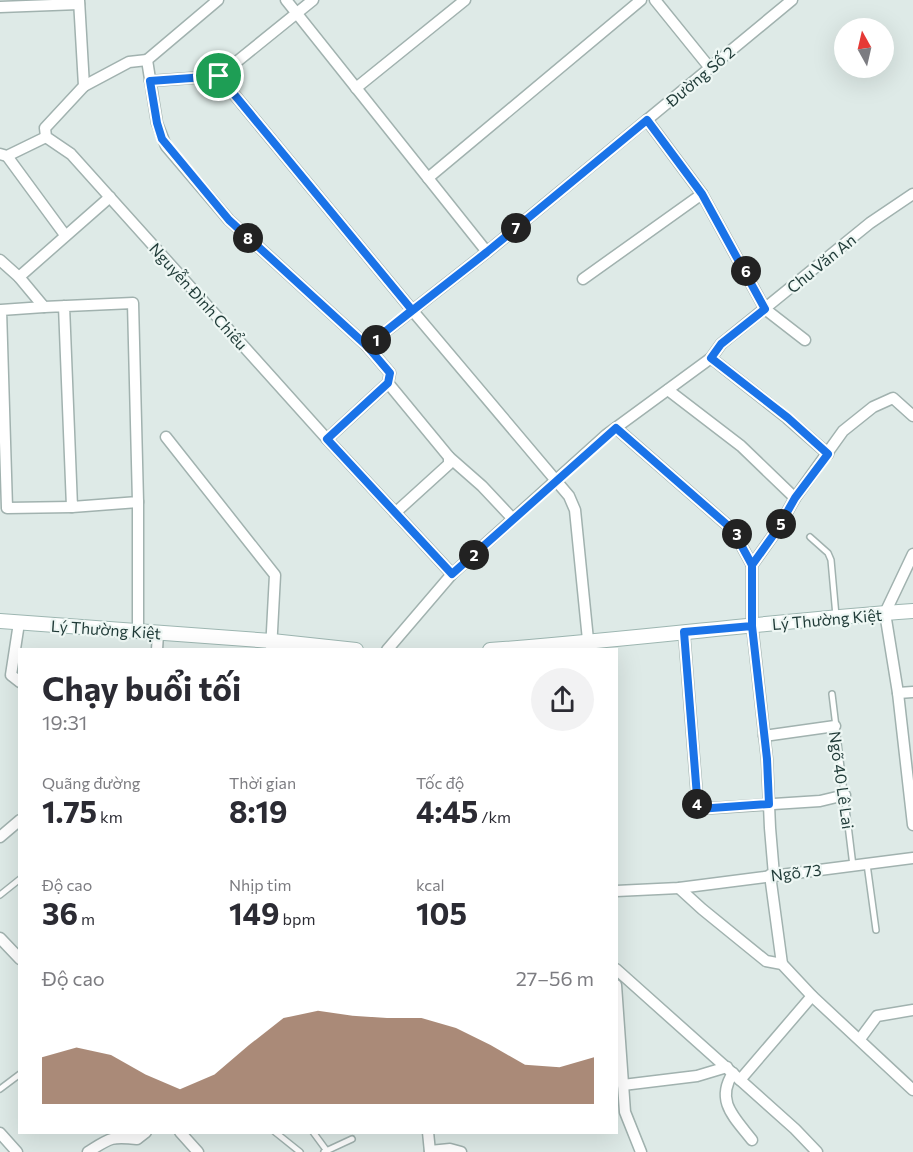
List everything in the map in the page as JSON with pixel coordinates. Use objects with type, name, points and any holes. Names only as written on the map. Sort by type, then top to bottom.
[{"type":"street","points":[[65,236],[4,155],[46,137],[45,128],[84,86],[129,62],[147,60],[218,0]]},
{"type":"street","points":[[286,0],[487,252]]},
{"type":"street","points":[[150,81],[219,76],[313,0]]},
{"type":"street","points":[[356,88],[465,0]]},
{"type":"street","points":[[428,178],[641,0]]},
{"type":"street","points":[[655,0],[710,68]]},
{"type":"street","name":"Đường Số 2","points":[[367,346],[487,252],[792,0]]},
{"type":"street","points":[[0,7],[79,2],[84,86]]},
{"type":"street","points":[[147,60],[159,131],[166,147],[229,220],[367,346],[390,373],[388,383],[327,439]]},
{"type":"street","points":[[219,76],[569,496],[575,510],[588,646]]},
{"type":"street","points":[[647,120],[702,194],[765,309],[805,340]]},
{"type":"street","name":"Nguyễn Đình Chiểu","points":[[46,137],[71,154],[327,439],[452,574]]},
{"type":"street","points":[[583,279],[702,194]]},
{"type":"street","name":"Chu Văn An","points":[[389,648],[452,574],[616,428],[711,358],[721,344],[870,223],[913,194]]},
{"type":"street","points":[[19,277],[110,197]]},
{"type":"street","points":[[0,260],[19,277],[44,307]]},
{"type":"street","points":[[138,502],[72,507],[3,508],[0,310],[133,303],[138,502],[138,632]]},
{"type":"street","points":[[64,306],[72,507]]},
{"type":"street","points":[[711,358],[788,418],[828,454]]},
{"type":"street","points":[[388,383],[449,457],[482,486],[513,519]]},
{"type":"street","points":[[668,390],[741,446],[795,498]]},
{"type":"street","points":[[752,565],[843,430],[873,407],[893,398],[913,416]]},
{"type":"street","points":[[616,428],[733,530],[752,565],[752,626],[764,736],[772,875],[782,964]]},
{"type":"street","points":[[165,437],[272,569],[275,580],[272,645]]},
{"type":"street","points":[[395,513],[449,464],[449,457]]},
{"type":"street","points":[[913,554],[885,613],[898,693],[913,825]]},
{"type":"street","name":"Lý Thường Kiệt","points":[[539,648],[588,646],[684,632],[913,611]]},
{"type":"street","name":"Lý Thường Kiệt","points":[[0,621],[322,648]]},
{"type":"street","points":[[18,680],[11,675],[19,622]]},
{"type":"street","points":[[684,632],[698,809],[820,801],[845,795]]},
{"type":"street","points":[[157,648],[158,633]]},
{"type":"street","points":[[898,693],[913,692]]},
{"type":"street","points":[[764,736],[835,726]]},
{"type":"street","points":[[0,837],[18,822]]},
{"type":"street","name":"Ngõ 73","points":[[618,891],[679,888],[913,858]]},
{"type":"street","points":[[679,888],[766,961],[782,964],[812,996],[913,1090]]},
{"type":"street","points":[[0,938],[18,957]]},
{"type":"street","points":[[618,971],[795,1129],[817,1152]]},
{"type":"street","points":[[752,1140],[734,1116],[725,1097],[726,1084],[733,1074],[812,996]]},
{"type":"street","points":[[860,1039],[880,1014],[913,1010]]},
{"type":"street","points":[[618,1014],[625,1112],[641,1152]]},
{"type":"street","points":[[623,1085],[733,1074]]},
{"type":"street","points":[[0,1133],[16,1152]]},
{"type":"street","points":[[88,1152],[109,1139],[121,1136],[137,1139],[143,1134]]},
{"type":"street","points":[[182,1134],[198,1152]]},
{"type":"street","points":[[428,1134],[430,1151],[450,1149],[461,1152]]},
{"type":"lane","points":[[810,537],[828,553],[831,560],[836,618]]},
{"type":"lane","name":"Ngõ 40 Lê Lai","points":[[832,694],[853,866]]},
{"type":"lane","points":[[867,864],[876,930]]},
{"type":"lane","points":[[0,896],[18,881]]},
{"type":"lane","points":[[0,1089],[18,1076]]},
{"type":"lane","points":[[278,1134],[300,1152]]},
{"type":"lane","points":[[314,1134],[326,1151],[352,1139]]},
{"type":"route","points":[[219,76],[150,81],[157,123],[166,147],[229,220],[367,346],[487,252],[647,120],[680,162],[702,194],[765,309],[721,344],[711,358],[788,418],[828,454],[795,498],[777,530],[752,565],[752,626],[684,632],[698,809],[769,804],[767,759],[752,626],[752,565],[739,537],[616,428],[452,574],[327,439],[388,383],[390,373],[367,346],[412,310],[219,76]]}]
